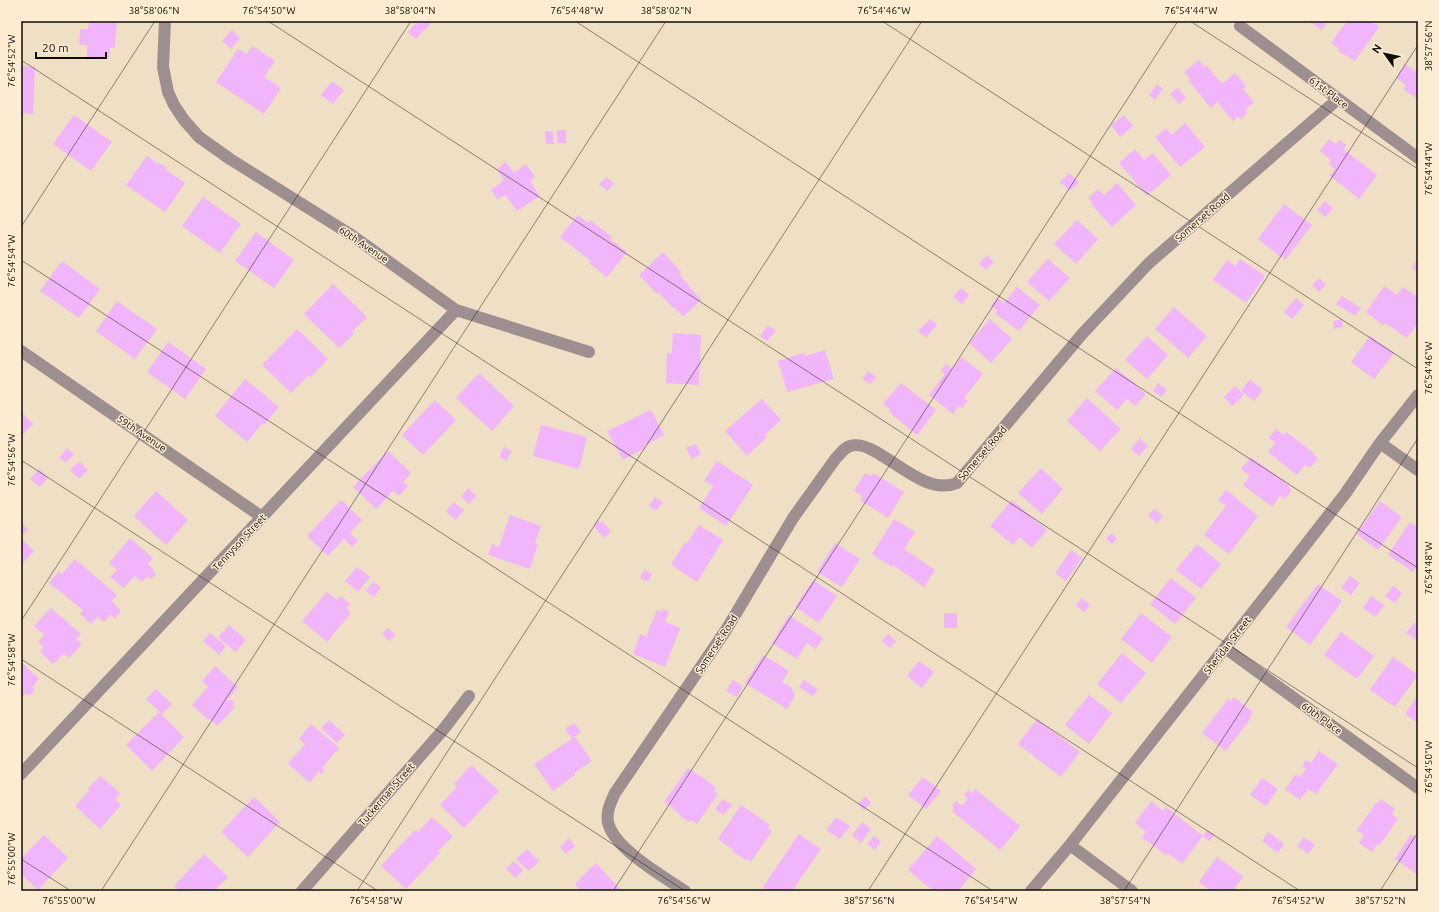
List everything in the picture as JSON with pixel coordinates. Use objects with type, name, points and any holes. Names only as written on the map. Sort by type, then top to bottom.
[{"type":"street","name":"60th Avenue","points":[[165,21],[163,67],[168,92],[174,105],[184,120],[199,138],[353,236],[456,310],[589,352]]},
{"type":"street","name":"61st Place","points":[[1240,26],[1418,158]]},
{"type":"street","name":"Somerset Road","points":[[685,891],[647,866],[623,846],[613,834],[608,822],[608,810],[615,793],[726,630],[793,518],[836,458],[844,449],[851,446],[860,446],[871,450],[915,477],[940,487],[957,482],[1083,333],[1149,263],[1338,99]]},
{"type":"street","name":"Tennyson Street","points":[[21,774],[456,310]]},
{"type":"street","name":"59th Avenue","points":[[21,351],[262,517]]},
{"type":"street","name":"Sheridan Street","points":[[1031,891],[1070,845],[1225,648],[1345,494],[1380,443],[1418,395]]},
{"type":"street","points":[[1380,443],[1418,470]]},
{"type":"street","name":"60th Place","points":[[1225,648],[1418,788]]},
{"type":"street","name":"Tuckerman Street","points":[[302,891],[443,730],[469,696]]},
{"type":"street","points":[[1070,845],[1132,891]]},
{"type":"building","points":[[89,21],[117,21],[115,48],[110,48],[109,58],[87,57],[87,45],[79,45],[80,29],[88,29]]},
{"type":"building","points":[[418,21],[433,21],[416,39],[408,32]]},
{"type":"building","points":[[1308,21],[1328,21],[1322,30]]},
{"type":"building","points":[[1347,21],[1371,21],[1379,27],[1355,61],[1338,51],[1339,49],[1331,43]]},
{"type":"building","points":[[232,30],[240,38],[231,49],[222,41]]},
{"type":"building","points":[[252,46],[275,61],[264,77],[281,88],[264,114],[216,82],[238,49],[247,54]]},
{"type":"building","points":[[1199,60],[1204,67],[1206,65],[1222,84],[1235,73],[1246,86],[1243,89],[1254,102],[1245,110],[1247,113],[1241,119],[1238,116],[1233,121],[1217,102],[1211,108],[1188,80],[1190,79],[1184,72]]},
{"type":"building","points":[[1405,64],[1415,71],[1418,66],[1418,99],[1403,89],[1406,85],[1396,78]]},
{"type":"building","points":[[21,66],[35,67],[33,114],[21,113]]},
{"type":"building","points":[[332,81],[344,90],[333,104],[321,95]]},
{"type":"building","points":[[1157,84],[1163,89],[1155,100],[1149,95]]},
{"type":"building","points":[[1178,88],[1186,98],[1179,104],[1170,94]]},
{"type":"building","points":[[74,115],[112,142],[91,171],[53,144]]},
{"type":"building","points":[[1124,115],[1133,126],[1120,137],[1111,125]]},
{"type":"building","points":[[1185,123],[1205,147],[1180,167],[1155,137],[1166,128],[1172,135]]},
{"type":"building","points":[[557,130],[566,130],[566,143],[557,143]]},
{"type":"building","points":[[545,131],[553,131],[554,144],[546,144]]},
{"type":"building","points":[[1329,139],[1336,144],[1339,140],[1347,145],[1343,149],[1377,175],[1359,199],[1330,176],[1335,169],[1329,164],[1331,160],[1320,151]]},
{"type":"building","points":[[1135,149],[1144,160],[1153,153],[1171,175],[1147,196],[1119,163]]},
{"type":"building","points":[[147,156],[158,164],[159,163],[167,168],[166,170],[185,183],[165,212],[126,185]]},
{"type":"building","points":[[506,162],[514,173],[526,164],[535,177],[530,181],[540,196],[517,211],[505,195],[498,200],[491,190],[504,180],[497,169]]},
{"type":"building","points":[[1069,173],[1079,182],[1070,191],[1060,182]]},
{"type":"building","points":[[607,177],[614,184],[607,191],[599,184]]},
{"type":"building","points":[[1117,183],[1136,205],[1112,227],[1092,205],[1093,203],[1088,198],[1098,189],[1104,195]]},
{"type":"building","points":[[203,197],[241,224],[220,253],[182,226]]},
{"type":"building","points":[[1325,201],[1333,208],[1325,217],[1317,210]]},
{"type":"building","points":[[1284,204],[1312,225],[1285,260],[1258,239]]},
{"type":"building","points":[[578,215],[588,223],[590,220],[612,237],[610,239],[627,252],[607,277],[589,263],[591,261],[560,237]]},
{"type":"building","points":[[1077,220],[1098,239],[1076,264],[1054,244]]},
{"type":"building","points":[[256,232],[294,260],[274,288],[235,261]]},
{"type":"building","points":[[663,252],[681,272],[679,274],[701,300],[683,317],[659,293],[657,294],[639,275]]},
{"type":"building","points":[[987,255],[994,262],[986,270],[979,264]]},
{"type":"building","points":[[1048,259],[1070,278],[1049,301],[1027,282]]},
{"type":"building","points":[[1240,259],[1265,276],[1246,303],[1213,280],[1227,260],[1236,266]]},
{"type":"building","points":[[1418,259],[1418,272],[1412,267]]},
{"type":"building","points":[[62,261],[100,289],[79,318],[40,291]]},
{"type":"building","points":[[1319,278],[1326,285],[1319,292],[1312,285]]},
{"type":"building","points":[[333,284],[367,317],[352,332],[354,334],[339,348],[304,314]]},
{"type":"building","points":[[1384,286],[1397,295],[1403,287],[1418,297],[1418,323],[1407,338],[1385,323],[1383,325],[1366,312]]},
{"type":"building","points":[[1017,287],[1040,305],[1019,331],[995,313],[997,310],[991,306],[997,298],[1004,303]]},
{"type":"building","points":[[961,288],[969,295],[962,304],[953,297]]},
{"type":"building","points":[[1342,296],[1361,308],[1355,316],[1336,304]]},
{"type":"building","points":[[1296,298],[1304,305],[1292,319],[1284,312]]},
{"type":"building","points":[[117,301],[157,329],[135,359],[96,331]]},
{"type":"building","points":[[1174,307],[1207,336],[1188,358],[1155,329]]},
{"type":"building","points":[[930,319],[937,325],[926,338],[918,331]]},
{"type":"building","points":[[990,319],[1012,339],[991,363],[969,343]]},
{"type":"building","points":[[1342,319],[1343,327],[1334,329],[1333,321]]},
{"type":"building","points":[[768,325],[776,331],[767,341],[760,336]]},
{"type":"building","points":[[297,329],[328,359],[311,377],[309,375],[291,393],[262,365]]},
{"type":"building","points":[[673,333],[701,335],[699,385],[666,383],[667,353],[672,353]]},
{"type":"building","points":[[1147,336],[1168,355],[1147,379],[1125,360]]},
{"type":"building","points":[[1370,336],[1394,353],[1374,379],[1351,362]]},
{"type":"building","points":[[168,342],[206,369],[185,399],[147,372]]},
{"type":"building","points":[[825,350],[834,379],[787,392],[778,361],[804,353],[805,356]]},
{"type":"building","points":[[961,357],[983,374],[964,398],[968,401],[962,408],[959,406],[953,414],[929,395],[945,374],[941,371],[946,364],[952,369]]},
{"type":"building","points":[[1116,368],[1146,394],[1135,406],[1127,399],[1117,410],[1095,391]]},
{"type":"building","points":[[868,371],[876,377],[870,384],[862,379]]},
{"type":"building","points":[[479,373],[514,406],[492,431],[456,398]]},
{"type":"building","points":[[245,379],[279,407],[247,442],[215,416]]},
{"type":"building","points":[[1250,379],[1263,390],[1254,401],[1241,391]]},
{"type":"building","points":[[901,383],[936,410],[917,435],[889,412],[891,410],[883,404]]},
{"type":"building","points":[[1158,383],[1167,390],[1161,397],[1153,391]]},
{"type":"building","points":[[1235,386],[1244,395],[1232,406],[1224,397]]},
{"type":"building","points":[[1087,398],[1121,429],[1100,451],[1067,421]]},
{"type":"building","points":[[762,399],[781,420],[765,435],[767,437],[747,456],[725,431]]},
{"type":"building","points":[[435,400],[456,420],[423,455],[402,435]]},
{"type":"building","points":[[651,410],[664,435],[644,446],[645,448],[623,460],[607,431]]},
{"type":"building","points":[[21,412],[33,424],[21,436]]},
{"type":"building","points":[[541,425],[587,437],[579,469],[533,456]]},
{"type":"building","points":[[1276,429],[1284,435],[1286,432],[1314,453],[1313,454],[1318,458],[1310,468],[1305,465],[1297,475],[1268,452],[1275,443],[1269,438]]},
{"type":"building","points":[[1140,438],[1148,446],[1139,456],[1131,449]]},
{"type":"building","points":[[696,444],[701,454],[692,459],[686,448]]},
{"type":"building","points":[[504,447],[512,451],[506,461],[499,457]]},
{"type":"building","points":[[67,448],[74,454],[66,463],[59,458]]},
{"type":"building","points":[[388,451],[411,473],[403,482],[408,486],[399,496],[393,491],[376,509],[353,487]]},
{"type":"building","points":[[1251,457],[1289,485],[1288,487],[1292,490],[1285,499],[1280,496],[1272,507],[1243,485],[1250,476],[1241,469]]},
{"type":"building","points":[[79,461],[88,470],[79,479],[70,470]]},
{"type":"building","points":[[717,461],[753,485],[726,526],[699,508],[713,486],[704,481]]},
{"type":"building","points":[[1041,468],[1063,489],[1042,514],[1018,493]]},
{"type":"building","points":[[39,469],[48,478],[40,487],[30,479]]},
{"type":"building","points":[[865,473],[871,476],[873,473],[904,492],[888,518],[860,500],[863,496],[854,491]]},
{"type":"building","points":[[468,488],[476,496],[469,504],[461,497]]},
{"type":"building","points":[[1226,490],[1258,516],[1229,554],[1204,535],[1226,506],[1218,500]]},
{"type":"building","points":[[156,491],[188,520],[166,545],[134,516]]},
{"type":"building","points":[[655,497],[663,502],[656,511],[649,506]]},
{"type":"building","points":[[341,500],[362,520],[350,533],[358,541],[352,547],[344,539],[328,556],[307,536]]},
{"type":"building","points":[[1012,500],[1047,530],[1032,548],[1020,537],[1013,545],[990,526]]},
{"type":"building","points":[[1380,501],[1402,517],[1378,550],[1356,534]]},
{"type":"building","points":[[454,502],[464,510],[455,520],[446,511]]},
{"type":"building","points":[[1154,509],[1163,516],[1157,523],[1148,516]]},
{"type":"building","points":[[510,515],[541,526],[535,543],[538,544],[530,569],[488,555],[492,544],[499,547]]},
{"type":"building","points":[[894,519],[915,532],[904,549],[935,570],[924,587],[893,565],[892,567],[872,554]]},
{"type":"building","points":[[598,520],[600,523],[602,521],[611,531],[604,538],[594,527],[596,526],[594,524]]},
{"type":"building","points":[[1410,522],[1418,528],[1418,565],[1413,572],[1388,555]]},
{"type":"building","points":[[21,523],[28,530],[21,536]]},
{"type":"building","points":[[699,525],[723,540],[697,582],[671,565],[685,542],[687,543]]},
{"type":"building","points":[[1111,533],[1117,538],[1112,544],[1106,539]]},
{"type":"building","points":[[21,538],[34,551],[21,565]]},
{"type":"building","points":[[130,538],[153,558],[148,564],[156,574],[151,579],[147,576],[142,582],[135,576],[124,588],[110,577],[117,570],[109,563]]},
{"type":"building","points":[[835,543],[860,559],[842,587],[817,572]]},
{"type":"building","points":[[1197,544],[1221,564],[1201,589],[1176,570]]},
{"type":"building","points":[[1071,550],[1082,558],[1066,581],[1055,573]]},
{"type":"building","points":[[75,559],[117,595],[112,601],[121,611],[115,619],[111,615],[104,622],[97,617],[91,624],[80,614],[83,610],[49,583],[59,571],[62,574]]},
{"type":"building","points":[[357,567],[370,577],[358,592],[345,581]]},
{"type":"building","points":[[644,570],[652,574],[648,582],[640,578]]},
{"type":"building","points":[[1350,576],[1360,583],[1351,595],[1341,588]]},
{"type":"building","points":[[1171,578],[1196,598],[1175,624],[1150,604]]},
{"type":"building","points":[[813,580],[837,596],[819,623],[795,607]]},
{"type":"building","points":[[373,582],[381,587],[374,597],[366,591]]},
{"type":"building","points":[[1318,584],[1342,601],[1310,645],[1286,627]]},
{"type":"building","points":[[1393,586],[1402,593],[1395,603],[1385,596]]},
{"type":"building","points":[[327,592],[337,600],[341,596],[350,604],[346,608],[351,613],[327,642],[302,621]]},
{"type":"building","points":[[1371,596],[1384,605],[1376,617],[1363,608]]},
{"type":"building","points":[[1082,598],[1090,605],[1084,612],[1076,605]]},
{"type":"building","points":[[51,608],[81,634],[76,639],[82,644],[69,658],[64,654],[53,664],[40,652],[44,647],[38,642],[44,635],[34,626]]},
{"type":"building","points":[[663,609],[669,611],[665,622],[680,628],[665,667],[633,654],[640,634],[646,637],[657,610],[662,612]]},
{"type":"building","points":[[944,613],[957,613],[957,628],[944,628]]},
{"type":"building","points":[[1141,613],[1172,637],[1152,663],[1121,639]]},
{"type":"building","points":[[789,615],[823,638],[816,649],[807,643],[797,659],[772,643]]},
{"type":"building","points":[[1414,623],[1418,626],[1418,641],[1406,633]]},
{"type":"building","points":[[229,625],[246,640],[235,652],[218,637]]},
{"type":"building","points":[[388,628],[395,635],[389,641],[382,634]]},
{"type":"building","points":[[1341,632],[1374,656],[1357,679],[1324,655]]},
{"type":"building","points":[[210,633],[226,646],[219,655],[203,641]]},
{"type":"building","points":[[888,634],[896,641],[890,648],[882,641]]},
{"type":"building","points":[[1122,653],[1146,673],[1121,703],[1097,684]]},
{"type":"building","points":[[763,655],[789,671],[782,682],[791,687],[795,696],[787,709],[745,683]]},
{"type":"building","points":[[1393,657],[1418,675],[1395,707],[1370,690]]},
{"type":"building","points":[[919,661],[934,672],[922,688],[907,676]]},
{"type":"building","points":[[21,662],[39,679],[32,687],[35,690],[29,696],[26,693],[21,698]]},
{"type":"building","points":[[215,666],[238,687],[227,700],[232,700],[234,702],[232,705],[235,707],[217,726],[192,705],[208,687],[202,681]]},
{"type":"building","points":[[733,680],[743,686],[737,697],[726,691]]},
{"type":"building","points":[[804,680],[818,690],[813,696],[799,687]]},
{"type":"building","points":[[156,689],[172,704],[162,714],[146,699]]},
{"type":"building","points":[[1089,695],[1112,713],[1089,744],[1065,725]]},
{"type":"building","points":[[1418,695],[1418,723],[1405,714]]},
{"type":"building","points":[[1234,697],[1253,712],[1250,717],[1251,718],[1226,751],[1202,733],[1228,699],[1231,701]]},
{"type":"building","points":[[159,712],[184,737],[152,771],[126,745]]},
{"type":"building","points":[[1037,719],[1080,752],[1061,777],[1018,744]]},
{"type":"building","points":[[329,720],[345,735],[337,743],[321,728]]},
{"type":"building","points":[[574,723],[581,732],[572,739],[565,729]]},
{"type":"building","points":[[311,724],[339,748],[322,768],[324,770],[322,774],[319,771],[310,783],[288,764],[305,744],[299,739]]},
{"type":"building","points":[[575,737],[592,761],[574,773],[575,775],[553,791],[534,764]]},
{"type":"building","points":[[1319,751],[1338,764],[1316,794],[1308,789],[1300,800],[1285,789],[1296,774],[1300,777],[1306,769],[1302,766],[1306,760],[1311,763]]},
{"type":"building","points":[[471,765],[499,791],[464,828],[440,805],[457,787],[454,784]]},
{"type":"building","points":[[688,768],[716,787],[714,791],[718,794],[697,824],[691,820],[689,822],[664,802]]},
{"type":"building","points":[[100,776],[120,793],[115,799],[121,805],[100,829],[75,806],[90,790],[88,788]]},
{"type":"building","points":[[923,777],[941,791],[926,809],[908,795]]},
{"type":"building","points":[[1262,778],[1278,789],[1266,806],[1250,795]]},
{"type":"building","points":[[975,789],[1020,826],[1000,850],[953,812],[953,805],[956,801],[962,806],[968,798],[964,795],[969,790],[973,793]]},
{"type":"building","points":[[865,796],[871,803],[864,810],[858,804]]},
{"type":"building","points":[[254,797],[280,822],[248,857],[221,832]]},
{"type":"building","points":[[723,799],[732,805],[724,815],[715,809]]},
{"type":"building","points":[[1381,799],[1395,809],[1392,814],[1398,819],[1379,846],[1377,844],[1372,852],[1359,843],[1364,835],[1357,830],[1376,803],[1377,804]]},
{"type":"building","points":[[1151,801],[1163,811],[1166,807],[1203,836],[1182,864],[1168,853],[1167,856],[1142,837],[1146,832],[1135,823]]},
{"type":"building","points":[[741,805],[770,825],[767,828],[772,831],[751,862],[732,851],[733,850],[718,839]]},
{"type":"building","points":[[432,817],[453,836],[438,851],[440,853],[406,889],[381,866],[415,830],[418,832]]},
{"type":"building","points":[[836,817],[850,826],[840,839],[826,830]]},
{"type":"building","points":[[862,822],[871,829],[861,843],[852,835]]},
{"type":"building","points":[[1207,830],[1214,835],[1210,841],[1203,836]]},
{"type":"building","points":[[1268,832],[1284,844],[1278,853],[1262,841]]},
{"type":"building","points":[[799,834],[821,849],[792,891],[769,891],[763,887]]},
{"type":"building","points":[[1411,834],[1418,839],[1418,875],[1395,859]]},
{"type":"building","points":[[44,835],[68,858],[38,890],[21,874],[21,859]]},
{"type":"building","points":[[874,836],[881,842],[875,850],[867,844]]},
{"type":"building","points":[[937,836],[976,869],[958,891],[933,891],[908,870]]},
{"type":"building","points":[[1304,837],[1315,845],[1308,854],[1297,846]]},
{"type":"building","points":[[569,838],[575,846],[566,854],[560,847]]},
{"type":"building","points":[[527,849],[539,861],[529,871],[516,859]]},
{"type":"building","points":[[204,854],[228,877],[214,891],[179,891],[174,886]]},
{"type":"building","points":[[1217,857],[1243,876],[1233,891],[1211,891],[1199,882]]},
{"type":"building","points":[[514,861],[523,870],[515,878],[506,869]]},
{"type":"building","points":[[596,863],[622,891],[581,891],[575,884]]}]
